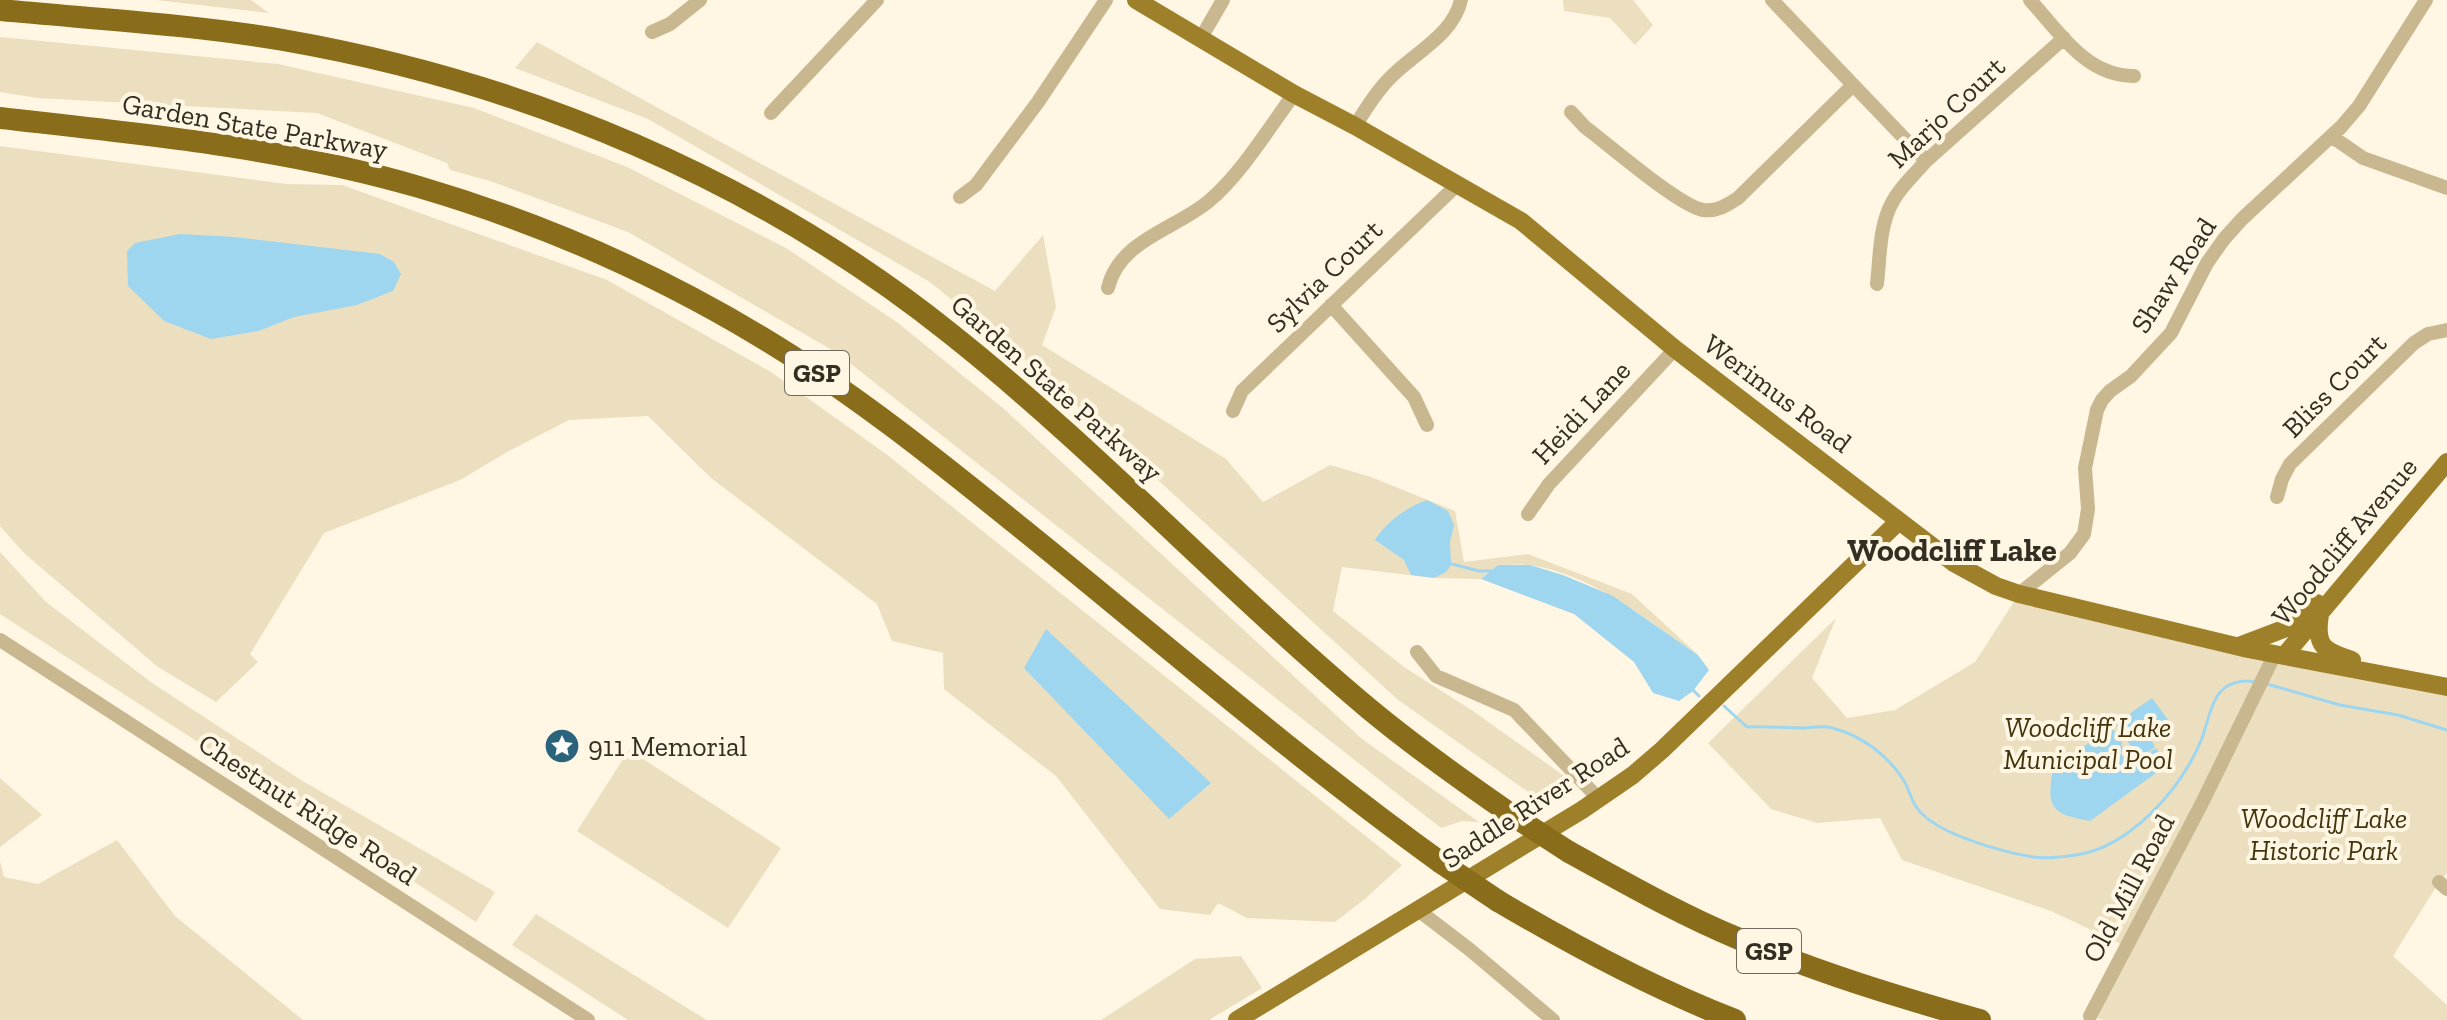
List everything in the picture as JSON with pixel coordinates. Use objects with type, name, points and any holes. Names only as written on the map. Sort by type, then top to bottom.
[{"type":"highway","points":[[0,0],[58,6],[144,23]]},
{"type":"highway","name":"Garden State Parkway","points":[[0,10],[144,23],[288,41],[387,61],[463,82],[567,117],[682,166],[793,224],[898,293],[996,370],[1366,706],[1518,819],[1569,852],[1736,938],[1852,982],[1980,1020]]},
{"type":"highway","name":"Garden State Parkway","points":[[0,118],[238,147],[419,187],[538,228],[707,306],[813,370],[915,444],[1337,785],[1440,862],[1498,901],[1595,956],[1735,1020]]},
{"type":"main road","name":"Werimus Road","points":[[1136,0],[1294,94],[1521,221],[1675,349],[1954,563],[1996,586],[2239,647],[2447,687]]},
{"type":"main road","name":"Woodcliff Avenue","points":[[2280,655],[2320,614],[2447,462]]},
{"type":"main road","name":"Saddle River Road","points":[[1237,1020],[1599,799],[1633,775],[1899,521]]},
{"type":"main road","points":[[2239,647],[2289,627],[2315,604],[2337,593]]},
{"type":"main road","points":[[2320,614],[2318,638],[2324,648],[2388,675]]},
{"type":"street","points":[[652,32],[670,24],[700,0]]},
{"type":"street","points":[[771,113],[877,0]]},
{"type":"street","points":[[960,197],[976,185],[1038,102],[1106,0]]},
{"type":"street","points":[[1201,38],[1223,0]]},
{"type":"street","points":[[1355,126],[1389,77],[1448,27],[1461,0]]},
{"type":"street","points":[[1772,0],[1926,161]]},
{"type":"street","points":[[2030,0],[2093,66],[2120,76],[2134,76]]},
{"type":"street","name":"Shaw Road","points":[[2019,594],[2070,553],[2084,534],[2088,509],[2085,468],[2097,410],[2102,400],[2131,376],[2171,333],[2207,263],[2224,239],[2359,106],[2426,0]]},
{"type":"street","name":"Marjo Court","points":[[1877,284],[1885,223],[1892,202],[1926,161],[2064,38]]},
{"type":"street","points":[[1571,112],[1585,127],[1683,201],[1703,210],[1714,210],[1738,198],[1853,85]]},
{"type":"street","points":[[1108,288],[1111,275],[1133,251],[1153,234],[1209,201],[1238,169],[1294,94]]},
{"type":"street","points":[[2331,136],[2363,158],[2447,188]]},
{"type":"street","name":"Sylvia Court","points":[[1233,411],[1242,391],[1458,184]]},
{"type":"street","points":[[1331,305],[1414,397],[1427,425]]},
{"type":"street","name":"Bliss Court","points":[[2277,497],[2290,464],[2403,353],[2428,334],[2447,330]]},
{"type":"street","name":"Heidi Lane","points":[[1528,514],[1549,484],[1675,349]]},
{"type":"street","name":"Chestnut Ridge Road","points":[[0,640],[588,1020]]},
{"type":"street","points":[[1417,652],[1436,676],[1514,710],[1599,799]]},
{"type":"street","name":"Old Mill Road","points":[[2090,1016],[2265,676],[2280,655]]},
{"type":"street","points":[[1418,910],[1553,1020]]},
{"type":"green space","points":[[156,0],[251,0],[269,13]]},
{"type":"green space","points":[[1563,0],[1633,0],[1653,25],[1635,45],[1610,18],[1564,11]]},
{"type":"green space","points":[[0,37],[278,64],[474,108],[627,167],[786,248],[898,323],[1004,409],[1362,739],[1479,822],[1462,821],[1441,828],[837,353],[628,232],[493,182],[450,170],[447,163],[317,113],[37,98],[0,92]]},
{"type":"green space","points":[[537,42],[995,291],[1043,235],[1056,307],[1042,345],[1226,459],[1263,502],[1330,465],[1371,477],[1455,511],[1464,562],[1528,554],[1632,594],[1698,655],[1618,600],[1553,570],[1529,565],[1498,565],[1481,579],[1434,578],[1342,567],[1333,611],[1404,667],[1473,711],[1574,783],[1545,804],[1397,699],[1039,371],[930,282],[648,119],[515,68]]},
{"type":"green space","points":[[0,146],[287,184],[342,185],[607,280],[771,372],[886,454],[1402,865],[1335,922],[1247,918],[1218,903],[1210,915],[1160,909],[1056,776],[944,689],[943,653],[892,641],[877,604],[711,478],[648,416],[569,420],[460,480],[324,533],[250,654],[258,662],[216,702],[158,667],[25,554],[0,526]]},
{"type":"green space","points":[[0,552],[46,602],[152,683],[301,780],[495,892],[476,922],[0,614]]},
{"type":"green space","points":[[2019,594],[2447,687],[2447,873],[2393,956],[2447,1005],[2447,1020],[2104,1020],[2093,1017],[2123,945],[2051,911],[1902,860],[1880,818],[1817,823],[1771,809],[1708,743],[1836,618],[1812,678],[1847,718],[1895,710],[1975,662]]},
{"type":"green space","points":[[629,750],[781,848],[728,928],[577,831]]},
{"type":"green space","points":[[0,778],[42,815],[0,847]]},
{"type":"green space","points":[[117,840],[175,916],[303,1020],[0,1020],[0,861],[4,877],[38,884]]},
{"type":"green space","points":[[536,914],[707,1020],[628,1020],[512,945]]},
{"type":"green space","points":[[1241,956],[1262,988],[1209,1020],[1101,1020],[1195,959]]},
{"type":"water","points":[[180,234],[235,237],[380,254],[394,262],[401,274],[393,291],[357,305],[294,317],[259,331],[211,339],[164,321],[128,286],[127,251],[135,243]]},
{"type":"water","points":[[1427,500],[1448,511],[1454,525],[1450,542],[1451,565],[1446,572],[1434,578],[1411,575],[1404,560],[1375,540],[1398,516]]},
{"type":"water","points":[[1498,565],[1530,565],[1613,596],[1698,655],[1709,670],[1693,691],[1679,701],[1653,693],[1634,662],[1574,614],[1481,579]]},
{"type":"water","points":[[1046,629],[1211,783],[1169,819],[1024,668]]},
{"type":"water","points":[[2152,698],[2171,724],[2151,739],[2155,747],[2134,762],[2156,748],[2167,765],[2090,821],[2059,812],[2051,801],[2053,769],[2111,727],[2122,742],[2124,749],[2120,753],[2123,757],[2133,749],[2115,724]]},
{"type":"waterway","points":[[1448,563],[1479,571],[1495,571]]},
{"type":"waterway","points":[[1724,706],[1747,727],[1825,727],[1843,731],[1873,748],[1890,763],[1904,781],[1917,808],[1938,826],[2005,851],[2049,858],[2096,850],[2134,828],[2166,796],[2192,760],[2212,706],[2221,691],[2235,683],[2255,682]]},
{"type":"waterway","points":[[2267,684],[2340,705],[2398,715],[2447,730]]},
{"type":"waterway","points":[[1693,690],[1699,696]]},
{"type":"place","name":"911 Memorial","points":[[562,746]]},
{"type":"district","name":"Woodcliff Lake","points":[[1952,550]]},
{"type":"park label","name":"Woodcliff Lake Municipal Pool","points":[[2088,743]]},
{"type":"park label","name":"Woodcliff Lake Historic Park","points":[[2324,834]]}]
